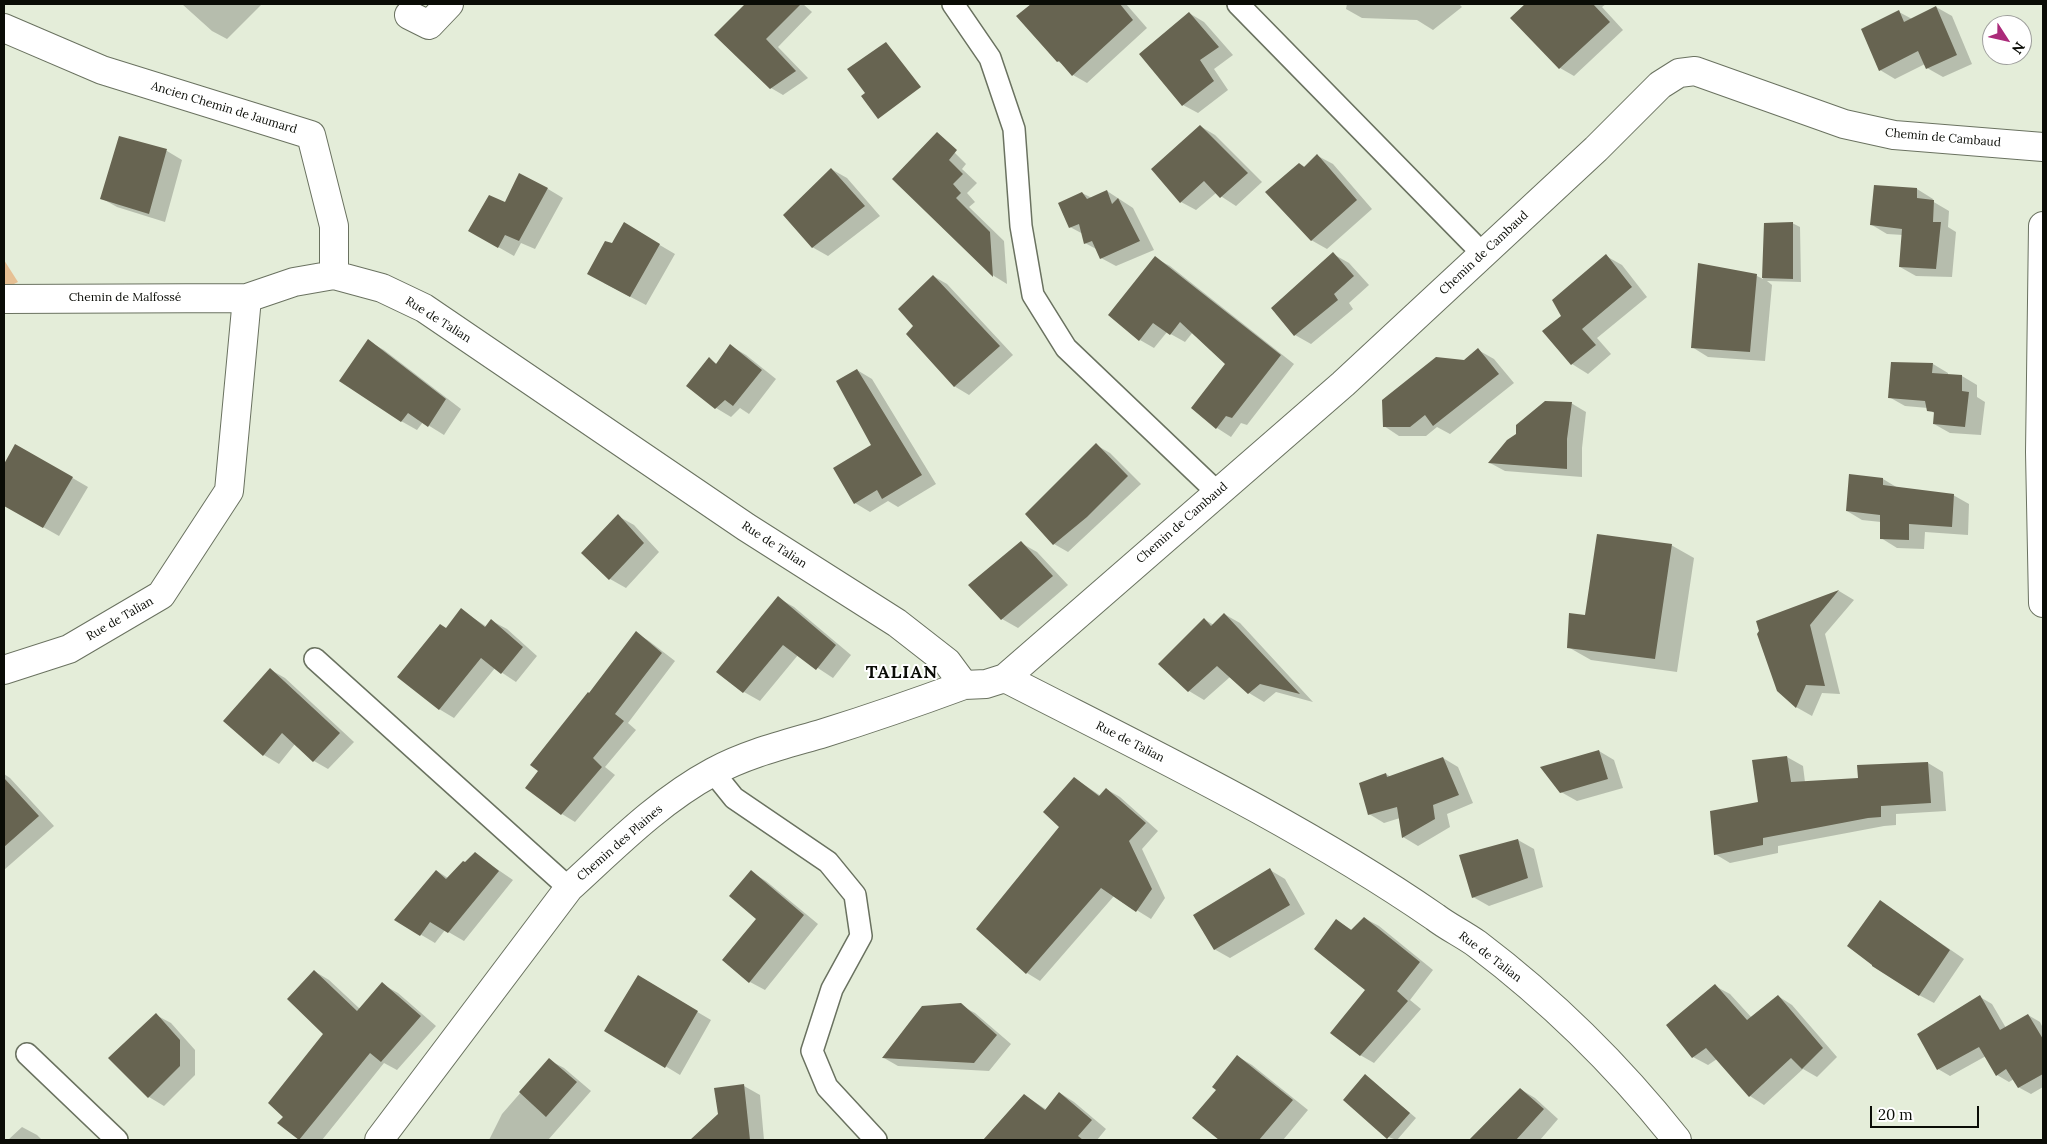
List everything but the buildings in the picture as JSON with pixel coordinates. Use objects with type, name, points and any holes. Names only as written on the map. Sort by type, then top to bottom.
[{"type":"street","points":[[409,15],[429,25],[449,4]]},
{"type":"street","name":"Ancien Chemin de Jaumard","points":[[4,28],[102,70],[311,134],[334,226],[334,276]]},
{"type":"street","name":"Chemin de Cambaud","points":[[1005,678],[1343,384],[1596,149],[1660,85],[1679,73],[1695,71],[1844,124],[1894,135],[2043,147]]},
{"type":"street","points":[[2043,226],[2040,452],[2041,586],[2043,603]]},
{"type":"street","name":"Rue de Talian","points":[[4,670],[69,649],[161,595],[229,491],[246,298],[294,282],[334,276],[382,288],[424,308],[746,527],[897,623],[947,662],[964,685]]},
{"type":"street","name":"Chemin de Malfossé","points":[[4,299],[246,298]]},
{"type":"street","points":[[964,685],[986,684],[1005,678]]},
{"type":"street","name":"Rue de Talian","points":[[1005,678],[1278,820],[1393,889],[1474,942],[1579,1030],[1677,1140]]},
{"type":"street","name":"Chemin des Plaines","points":[[379,1140],[569,888],[605,854],[674,797],[713,772],[744,758],[896,711],[964,685]]},
{"type":"lane","points":[[953,4],[990,58],[1014,129],[1021,226],[1033,296],[1066,348],[1217,492]]},
{"type":"lane","points":[[1238,4],[1483,254]]},
{"type":"lane","points":[[315,659],[569,888]]},
{"type":"lane","points":[[713,772],[734,798],[828,862],[855,895],[860,936],[832,989],[812,1051],[827,1087],[876,1140]]},
{"type":"lane","points":[[27,1054],[116,1140]]},
{"type":"shaded area","points":[[4,260],[18,282],[4,289]]},
{"type":"district","name":"TALIAN","points":[[902,673]]}]
